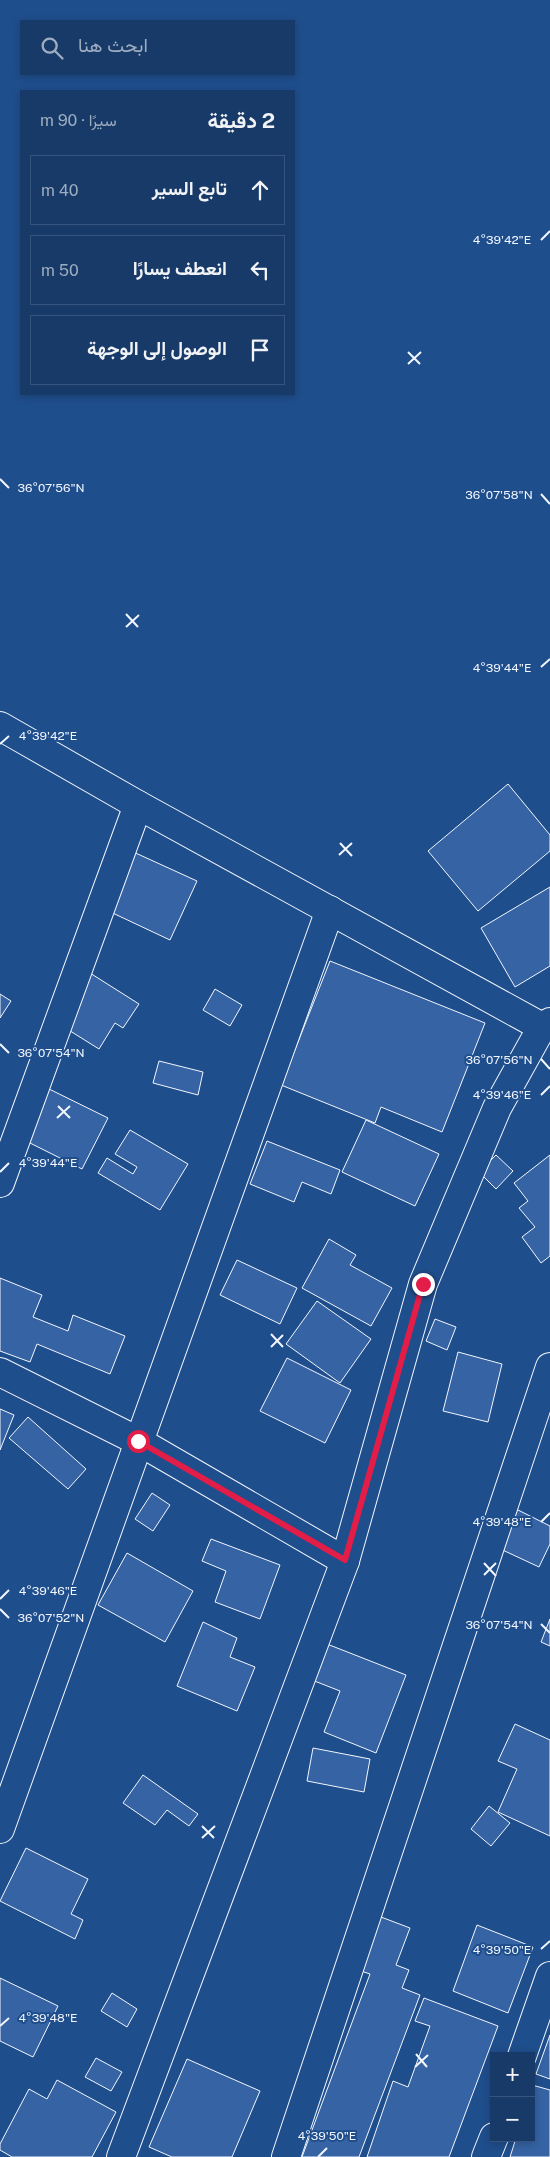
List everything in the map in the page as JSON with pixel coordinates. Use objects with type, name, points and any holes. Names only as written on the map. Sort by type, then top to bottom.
[{"type":"street","points":[[0,726],[138,805],[330,910],[546,1024],[497,1108],[423,1284],[345,1560],[120,2157]]},
{"type":"street","points":[[0,1183],[138,805]]},
{"type":"street","points":[[0,1829],[330,910]]},
{"type":"street","points":[[286,2157],[550,1367]]},
{"type":"street","points":[[0,1372],[138,1441],[345,1560]]},
{"type":"street","points":[[523,2052],[550,1976]]},
{"type":"street","points":[[486,2157],[492,2142]]},
{"type":"building","points":[[508,784],[550,835],[550,851],[478,911],[428,851]]},
{"type":"building","points":[[129,850],[197,881],[170,940],[102,908]]},
{"type":"building","points":[[550,887],[550,966],[515,987],[481,928]]},
{"type":"building","points":[[330,961],[485,1023],[442,1132],[381,1107],[375,1123],[281,1085]]},
{"type":"building","points":[[90,973],[139,1004],[123,1028],[115,1023],[99,1049],[59,1024]]},
{"type":"building","points":[[215,989],[242,1005],[230,1026],[203,1010]]},
{"type":"building","points":[[0,994],[11,1001],[0,1018]]},
{"type":"building","points":[[159,1061],[203,1072],[198,1095],[153,1083]]},
{"type":"building","points":[[45,1087],[108,1118],[82,1169],[20,1138]]},
{"type":"building","points":[[366,1120],[439,1154],[415,1206],[342,1172]]},
{"type":"building","points":[[130,1130],[188,1164],[160,1210],[98,1173],[107,1158],[133,1174],[137,1167],[115,1154]]},
{"type":"building","points":[[267,1141],[340,1170],[331,1194],[302,1182],[294,1202],[250,1184]]},
{"type":"building","points":[[496,1155],[513,1171],[496,1189],[479,1172]]},
{"type":"building","points":[[550,1155],[550,1256],[541,1263],[522,1237],[535,1227],[519,1208],[528,1201],[514,1183]]},
{"type":"building","points":[[329,1239],[356,1255],[350,1265],[392,1288],[371,1326],[302,1288]]},
{"type":"building","points":[[237,1260],[297,1288],[280,1324],[220,1295]]},
{"type":"building","points":[[0,1278],[42,1295],[33,1317],[68,1331],[73,1315],[125,1336],[110,1374],[37,1344],[30,1362],[0,1351]]},
{"type":"building","points":[[317,1301],[371,1339],[340,1383],[286,1344]]},
{"type":"building","points":[[435,1319],[456,1327],[447,1350],[426,1341]]},
{"type":"building","points":[[458,1352],[502,1364],[488,1422],[443,1411]]},
{"type":"building","points":[[287,1358],[351,1390],[325,1443],[260,1411]]},
{"type":"building","points":[[0,1409],[14,1415],[0,1450]]},
{"type":"building","points":[[28,1417],[86,1469],[68,1489],[9,1438]]},
{"type":"building","points":[[152,1493],[170,1505],[153,1531],[135,1519]]},
{"type":"building","points":[[512,1507],[550,1526],[550,1544],[539,1567],[494,1546]]},
{"type":"building","points":[[211,1539],[280,1565],[260,1619],[215,1602],[226,1571],[202,1561]]},
{"type":"building","points":[[127,1553],[193,1591],[165,1642],[98,1605]]},
{"type":"building","points":[[550,1619],[550,1646],[541,1642]]},
{"type":"building","points":[[203,1622],[237,1638],[230,1657],[255,1667],[237,1711],[177,1686]]},
{"type":"building","points":[[327,1644],[406,1675],[376,1753],[324,1732],[340,1691],[312,1680]]},
{"type":"building","points":[[515,1724],[550,1740],[550,1836],[498,1812],[517,1769],[498,1761]]},
{"type":"building","points":[[313,1748],[370,1759],[364,1792],[307,1781]]},
{"type":"building","points":[[143,1775],[198,1814],[189,1826],[167,1810],[155,1825],[123,1803]]},
{"type":"building","points":[[489,1806],[510,1823],[491,1846],[471,1829]]},
{"type":"building","points":[[26,1848],[88,1879],[71,1914],[83,1920],[75,1939],[0,1901]]},
{"type":"building","points":[[381,1917],[410,1928],[396,1965],[409,1970],[402,1988],[420,1995],[359,2157],[302,2157],[370,1974],[361,1971]]},
{"type":"building","points":[[477,1925],[533,1947],[508,2013],[453,1991]]},
{"type":"building","points":[[0,1978],[58,2006],[33,2057],[0,2041]]},
{"type":"building","points":[[112,1993],[137,2009],[127,2027],[101,2011]]},
{"type":"building","points":[[424,1998],[498,2026],[449,2157],[367,2157],[393,2081],[408,2087],[430,2026],[415,2021]]},
{"type":"building","points":[[550,2035],[550,2079],[536,2074]]},
{"type":"building","points":[[96,2058],[122,2072],[111,2091],[85,2077]]},
{"type":"building","points":[[187,2059],[260,2091],[232,2157],[172,2157],[149,2147]]},
{"type":"building","points":[[57,2080],[116,2112],[92,2157],[12,2157],[0,2150],[0,2144],[29,2089],[47,2099]]},
{"type":"building","points":[[535,2086],[550,2090],[550,2157],[510,2157],[515,2142],[535,2142]]},
{"type":"route","points":[[138,1441],[345,1560],[423,1284]]}]
